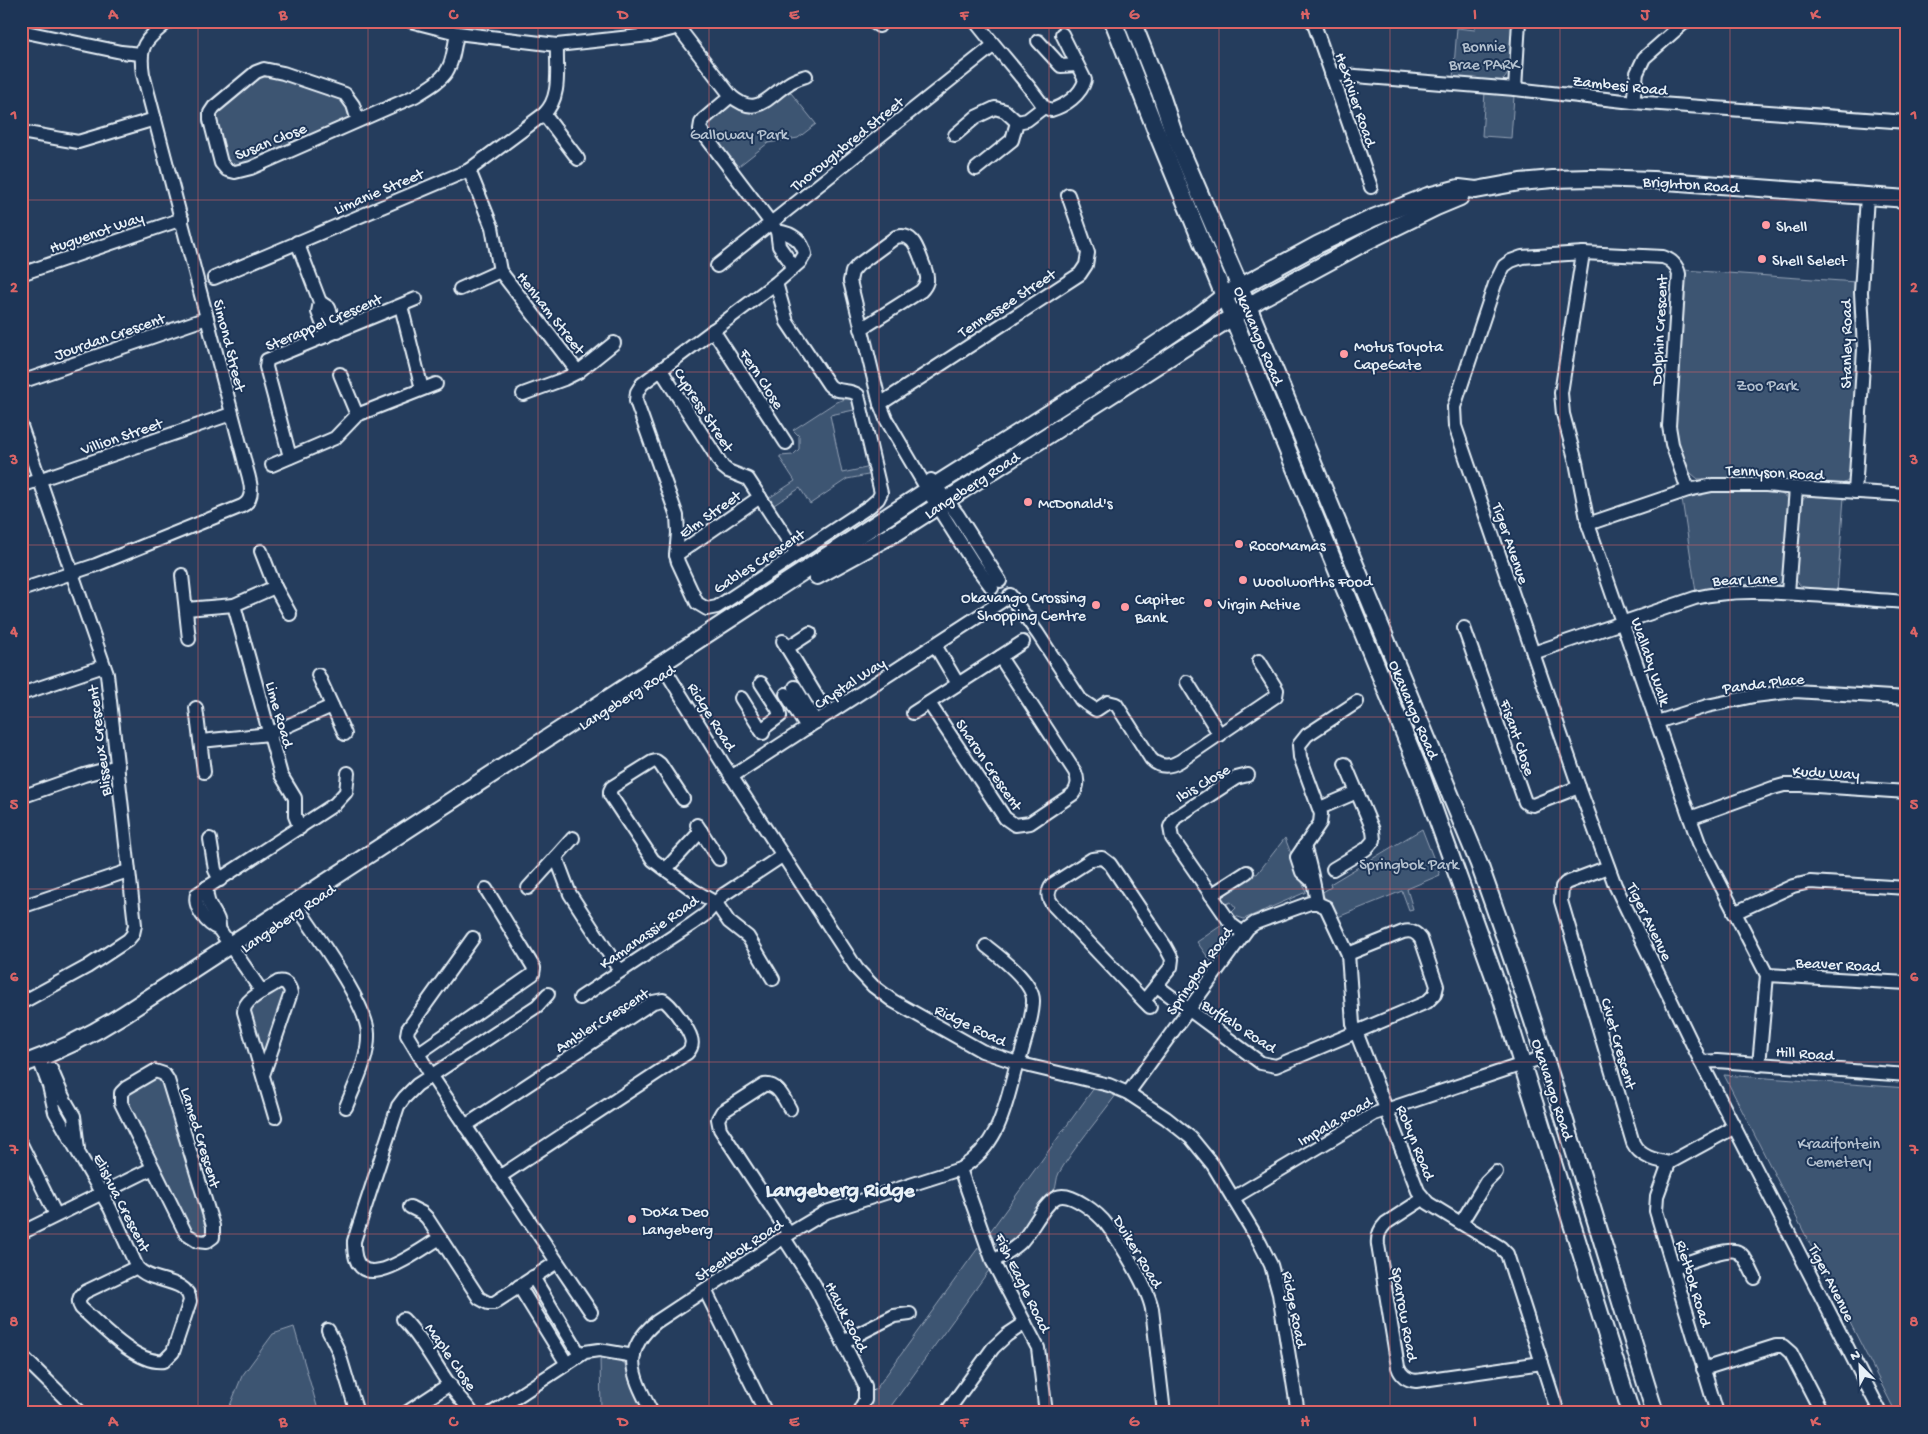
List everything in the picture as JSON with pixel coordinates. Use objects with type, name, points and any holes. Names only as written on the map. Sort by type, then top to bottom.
[{"type":"main road","name":"Okavango Road","points":[[1113,21],[1159,138],[1421,774],[1500,993],[1631,1413]]},
{"type":"main road","name":"Okavango Road","points":[[1132,21],[1160,92],[1174,134],[1240,287],[1479,864],[1502,927],[1544,1057],[1655,1413]]},
{"type":"main road","name":"Brighton Road","points":[[1248,307],[1302,275],[1436,206],[1476,190],[1520,182],[1591,178],[1653,180],[1907,199]]},
{"type":"main road","name":"Brighton Road","points":[[1240,287],[1317,245],[1373,218],[1428,196],[1459,188],[1476,190]]},
{"type":"main road","name":"Langeberg Road","points":[[21,1066],[44,1062],[93,1045],[113,1033],[296,905],[526,759],[932,488],[1127,364],[1240,287]]},
{"type":"main road","name":"Langeberg Road","points":[[663,667],[803,583],[879,543],[1248,307]]},
{"type":"main road","name":"Langeberg Road","points":[[21,1076],[44,1062]]},
{"type":"street","points":[[21,31],[121,52],[141,54],[149,39],[169,21]]},
{"type":"street","points":[[410,21],[457,33],[557,45],[649,35],[683,24],[731,96],[742,104],[755,106],[765,102],[789,83],[806,76]]},
{"type":"street","name":"Hexrivier Road","points":[[1313,21],[1371,187]]},
{"type":"street","points":[[1515,89],[1519,21]]},
{"type":"street","points":[[1633,102],[1637,73],[1644,58],[1686,21]]},
{"type":"street","points":[[978,22],[1044,107],[1051,110],[1065,104],[1081,89],[1085,80],[1062,34]]},
{"type":"street","name":"Susan Close","points":[[358,120],[353,105],[345,94],[283,73],[264,69],[256,72],[214,107],[209,117],[221,163],[227,170],[235,172],[250,168],[414,96],[441,78],[452,64],[457,33]]},
{"type":"street","points":[[1038,41],[1061,66],[1077,65]]},
{"type":"street","name":"Limanie Street","points":[[214,278],[469,170],[544,114],[553,102],[556,89],[557,45]]},
{"type":"street","name":"Thoroughbred Street","points":[[717,266],[774,227],[994,45]]},
{"type":"street","name":"Simond Street","points":[[21,590],[114,558],[248,503],[251,497],[252,491],[143,74],[141,54]]},
{"type":"street","name":"Zambesi Road","points":[[1331,74],[1515,89],[1633,102],[1907,122]]},
{"type":"street","points":[[731,96],[704,118],[700,129],[774,227],[779,246],[794,267]]},
{"type":"street","points":[[1018,122],[1027,120],[1044,107]]},
{"type":"street","points":[[955,135],[976,117],[996,108],[1005,111],[1018,122]]},
{"type":"street","points":[[544,114],[578,159]]},
{"type":"street","points":[[21,132],[78,142],[155,119]]},
{"type":"street","points":[[976,169],[1012,140],[1018,122]]},
{"type":"street","name":"Henham Street","points":[[469,170],[492,227],[500,272],[578,372]]},
{"type":"street","name":"Tennessee Street","points":[[880,404],[1080,274],[1086,265],[1088,253],[1068,195]]},
{"type":"street","name":"Stanley Road","points":[[1855,492],[1864,349],[1861,292],[1867,196]]},
{"type":"street","name":"Huguenot Way","points":[[21,274],[182,219]]},
{"type":"street","name":"Gables Crescent","points":[[774,227],[793,236],[804,251],[804,258],[776,283],[638,389],[636,400],[677,516],[676,555],[698,603],[701,606],[712,609],[870,506],[878,500],[881,491],[858,395],[852,391],[836,390],[829,385],[787,322],[776,283]]},
{"type":"street","points":[[861,329],[921,291],[925,286],[926,274],[916,245],[911,238],[896,237],[858,265],[852,272],[850,286],[880,404],[886,419],[911,462],[932,488],[941,503],[958,515],[1000,594],[1018,606],[1081,700],[1096,710],[1108,702],[1116,704],[1156,764],[1172,765],[1220,735],[1276,696],[1277,690],[1259,661]]},
{"type":"street","points":[[297,242],[320,302],[318,312],[332,334]]},
{"type":"street","name":"Dolphin Crescent","points":[[1453,418],[1454,407],[1500,271],[1511,261],[1522,258],[1583,253],[1663,257],[1672,262],[1678,269],[1679,274],[1669,426],[1672,444],[1688,490]]},
{"type":"street","name":"Wallaby Walk","points":[[1583,253],[1561,393],[1561,404],[1576,462],[1588,524],[1699,843],[1767,975]]},
{"type":"street","name":"Henham Street","points":[[460,289],[500,272]]},
{"type":"street","name":"Sterappel Crescent","points":[[290,457],[265,363],[268,359],[416,300]]},
{"type":"street","name":"Sterappel Crescent","points":[[401,306],[422,389]]},
{"type":"street","name":"Jourdan Crescent","points":[[21,382],[207,318]]},
{"type":"street","name":"Fern Close","points":[[713,330],[786,443]]},
{"type":"street","points":[[524,394],[578,372],[614,343]]},
{"type":"street","name":"Cypress Street","points":[[661,370],[723,467],[748,479],[797,554]]},
{"type":"street","points":[[340,374],[357,415]]},
{"type":"street","points":[[272,465],[335,438],[357,415],[436,384]]},
{"type":"street","name":"Villion Street","points":[[21,486],[232,414]]},
{"type":"street","name":"Tiger Avenue","points":[[1453,418],[1608,867],[1702,1062],[1881,1413]]},
{"type":"street","name":"Blisseux Crescent","points":[[21,426],[104,666],[109,688],[135,925],[132,936],[87,967],[21,1003]]},
{"type":"street","name":"Tennyson Road","points":[[1588,524],[1688,490],[1712,485],[1739,483],[1907,495]]},
{"type":"street","points":[[1788,593],[1796,488]]},
{"type":"street","name":"Elm Street","points":[[676,555],[760,497]]},
{"type":"street","points":[[261,552],[275,587],[290,614]]},
{"type":"street","points":[[182,576],[190,639]]},
{"type":"street","points":[[186,609],[234,605],[275,587]]},
{"type":"street","name":"Bear Lane","points":[[1533,653],[1621,622],[1715,593],[1738,591],[1788,593],[1907,602]]},
{"type":"street","name":"Crystal Way","points":[[731,777],[935,646],[983,613],[1000,594]]},
{"type":"street","name":"Lime Road","points":[[234,605],[283,780],[295,798],[295,816],[300,828]]},
{"type":"street","name":"Fisant Close","points":[[1464,628],[1525,802],[1533,804],[1579,787]]},
{"type":"street","points":[[810,633],[785,645],[802,710],[812,725]]},
{"type":"street","points":[[913,713],[1023,642]]},
{"type":"street","points":[[935,646],[958,684]]},
{"type":"street","name":"Sharon Crescent","points":[[929,703],[1004,818],[1015,825],[1030,823],[1072,794],[1076,790],[1078,780],[1075,772],[1000,657]]},
{"type":"street","points":[[21,694],[104,666]]},
{"type":"street","name":"Ridge Road","points":[[663,667],[731,777],[856,969],[873,986],[893,1001],[982,1051],[1017,1063],[1109,1085],[1128,1093],[1166,1118],[1191,1138],[1208,1157],[1263,1248],[1274,1274],[1298,1413]]},
{"type":"street","points":[[318,675],[345,734]]},
{"type":"street","points":[[1187,682],[1220,735]]},
{"type":"street","points":[[741,698],[762,732],[780,716],[778,709],[762,683]]},
{"type":"street","points":[[796,687],[820,702]]},
{"type":"street","points":[[774,702],[796,687]]},
{"type":"street","name":"Panda Place","points":[[1657,722],[1707,706],[1754,696],[1795,691],[1907,698]]},
{"type":"street","points":[[1318,903],[1311,880],[1312,872],[1304,846],[1322,818],[1320,808],[1300,757],[1299,745],[1307,735],[1357,702]]},
{"type":"street","points":[[201,741],[269,734],[332,706]]},
{"type":"street","points":[[196,708],[204,772]]},
{"type":"street","points":[[683,799],[660,764],[656,761],[610,791],[610,795],[653,860],[693,890],[716,903],[729,922],[748,937],[773,979]]},
{"type":"street","points":[[1332,869],[1366,849],[1374,840],[1373,830],[1345,764]]},
{"type":"street","points":[[21,797],[84,775],[118,766]]},
{"type":"street","points":[[262,992],[219,929],[218,920],[205,909],[207,887],[340,801],[347,787],[348,773]]},
{"type":"street","name":"Ibis Close","points":[[1243,933],[1232,925],[1172,838],[1170,825],[1175,818],[1236,778],[1248,775]]},
{"type":"street","name":"Kudu Way","points":[[1690,818],[1784,785],[1792,784],[1907,792]]},
{"type":"street","points":[[1320,808],[1357,792]]},
{"type":"street","points":[[666,869],[699,828],[718,859]]},
{"type":"street","points":[[528,888],[574,838]]},
{"type":"street","points":[[210,840],[215,870],[220,880]]},
{"type":"street","name":"Kamanassie Road","points":[[580,998],[692,924],[738,884],[782,856]]},
{"type":"street","points":[[556,857],[570,894],[620,971]]},
{"type":"street","points":[[1100,858],[1107,861],[1172,959],[1171,967],[1157,986],[1147,1004],[1051,902],[1048,893],[1053,884],[1092,859],[1100,858]]},
{"type":"street","name":"Civet Crescent","points":[[1608,867],[1566,883],[1562,887],[1561,901],[1633,1143],[1639,1152],[1645,1156],[1669,1163]]},
{"type":"street","points":[[21,907],[128,871]]},
{"type":"street","points":[[1211,895],[1246,872]]},
{"type":"street","points":[[1734,913],[1793,886],[1810,882],[1907,888]]},
{"type":"street","points":[[419,1053],[533,974],[534,968],[486,889]]},
{"type":"street","name":"Springbok Road","points":[[1128,1093],[1189,1011],[1243,933],[1255,924],[1310,903],[1318,903]]},
{"type":"street","name":"Robyn Road","points":[[1318,903],[1328,909],[1348,954],[1353,1024],[1415,1183],[1424,1198],[1500,1247],[1507,1254],[1558,1413]]},
{"type":"street","points":[[296,905],[353,993],[367,1022],[368,1040],[366,1053],[346,1107]]},
{"type":"street","points":[[1348,954],[1403,932],[1412,932],[1421,939],[1437,986],[1436,994],[1430,1000],[1356,1033]]},
{"type":"street","points":[[473,938],[407,1032],[431,1075],[591,1312]]},
{"type":"street","name":"Steenbok Road","points":[[634,1356],[641,1338],[650,1327],[787,1236],[831,1210],[960,1169],[981,1153],[998,1129],[1021,1055],[1032,1009],[1033,996],[1027,985],[1001,958],[986,946]]},
{"type":"street","points":[[1759,1065],[1767,975]]},
{"type":"street","name":"Beaver Road","points":[[1767,975],[1907,983]]},
{"type":"street","points":[[262,1075],[291,992],[288,985],[280,982],[247,1002],[243,1010],[262,1075],[275,1117]]},
{"type":"street","points":[[1157,986],[1189,1011]]},
{"type":"street","points":[[440,1238],[392,1267],[373,1272],[361,1267],[354,1248],[354,1240],[398,1106],[410,1090],[536,1006],[548,994]]},
{"type":"street","name":"Ambler Crescent","points":[[465,1126],[653,1002],[663,1000],[670,1004],[691,1037],[691,1047],[687,1053],[500,1176]]},
{"type":"street","name":"Buffalo Road","points":[[1189,1011],[1261,1063],[1269,1066],[1279,1066],[1356,1033]]},
{"type":"street","name":"Impala Road","points":[[1233,1198],[1374,1114],[1544,1057]]},
{"type":"street","name":"Hill Road","points":[[1702,1062],[1717,1061],[1907,1075]]},
{"type":"street","name":"Elishua Crescent","points":[[44,1062],[74,1116],[79,1151],[137,1267],[143,1273],[184,1288],[190,1297],[173,1352],[164,1361],[152,1359],[124,1346],[81,1308],[79,1304],[79,1299],[85,1292],[137,1267]]},
{"type":"street","name":"Lamed Crescent","points":[[154,1071],[158,1071],[164,1074],[168,1080],[212,1226],[213,1235],[211,1239],[206,1242],[197,1242],[186,1234],[153,1168],[120,1096],[126,1088],[154,1071]]},
{"type":"street","name":"Hawk Road","points":[[790,1108],[777,1089],[771,1085],[764,1085],[722,1112],[718,1123],[787,1236],[843,1342],[866,1391],[865,1400],[858,1413]]},
{"type":"street","points":[[1669,1163],[1735,1127]]},
{"type":"street","points":[[21,1144],[56,1215]]},
{"type":"street","name":"Rietbok Road","points":[[1669,1163],[1657,1196],[1658,1219],[1717,1413]]},
{"type":"street","points":[[21,1233],[153,1168]]},
{"type":"street","name":"Fish Eagle Road","points":[[960,1169],[993,1262],[1039,1353],[1046,1413]]},
{"type":"street","points":[[1461,1223],[1486,1182],[1496,1172]]},
{"type":"street","name":"Duiker Road","points":[[993,1262],[1020,1243],[1050,1203],[1057,1197],[1068,1196],[1074,1198],[1103,1220],[1111,1230],[1144,1287],[1150,1302],[1164,1413]]},
{"type":"street","name":"Sparrow Road","points":[[1424,1198],[1386,1224],[1381,1229],[1378,1237],[1398,1367],[1401,1374],[1408,1379],[1416,1381],[1542,1363]]},
{"type":"street","points":[[410,1207],[427,1218],[483,1301],[494,1303],[557,1262]]},
{"type":"street","points":[[1674,1267],[1724,1251],[1734,1250],[1741,1254],[1755,1278]]},
{"type":"street","points":[[533,1277],[580,1355]]},
{"type":"street","points":[[519,1286],[567,1364]]},
{"type":"street","points":[[705,1290],[766,1413]]},
{"type":"street","points":[[843,1342],[894,1316],[910,1314]]},
{"type":"street","name":"Maple Close","points":[[403,1319],[414,1330],[472,1413]]},
{"type":"street","points":[[946,1413],[993,1348],[1007,1335],[1025,1323]]},
{"type":"street","points":[[328,1330],[338,1350],[357,1413]]},
{"type":"street","points":[[1703,1369],[1776,1346],[1783,1346],[1791,1353],[1822,1413]]},
{"type":"street","points":[[492,1413],[580,1355],[599,1350],[634,1356],[635,1379],[652,1413]]},
{"type":"street","points":[[21,1355],[80,1413]]},
{"type":"street","points":[[21,1367],[74,1413]]},
{"type":"street","points":[[406,1413],[450,1384]]},
{"type":"green space","name":"Bonnie Brae PARK","points":[[1475,21],[1514,21],[1511,63],[1505,78],[1500,82],[1453,79],[1457,28],[1475,30]]},
{"type":"green space","points":[[263,73],[339,95],[348,107],[350,114],[348,121],[240,168],[226,164],[214,122],[216,112]]},
{"type":"green space","name":"Galloway Park","points":[[787,88],[816,124],[798,138],[768,143],[735,169],[707,133],[706,125],[729,105],[751,110]]},
{"type":"green space","points":[[1485,92],[1514,96],[1511,138],[1482,136]]},
{"type":"green space","name":"Zoo Park","points":[[1684,270],[1856,282],[1858,371],[1851,475],[1848,481],[1838,486],[1735,478],[1698,479],[1686,469],[1674,429]]},
{"type":"green space","points":[[852,397],[859,409],[830,415],[842,473],[871,467],[873,474],[847,479],[810,504],[800,488],[774,505],[769,498],[795,481],[780,458],[780,456],[793,455],[799,449],[799,436],[793,430],[836,402]]},
{"type":"green space","points":[[1721,489],[1778,492],[1786,497],[1789,504],[1783,580],[1778,585],[1696,592],[1682,499]]},
{"type":"green space","points":[[1810,495],[1844,497],[1837,592],[1807,589],[1798,583],[1795,578],[1800,503]]},
{"type":"green space","name":"Springbok Park","points":[[1422,829],[1440,875],[1407,889],[1413,909],[1409,910],[1402,891],[1338,917],[1321,893],[1331,887],[1330,884]]},
{"type":"green space","points":[[1285,838],[1306,892],[1244,919],[1235,916],[1232,918],[1230,914],[1236,908],[1231,902],[1224,905],[1223,893],[1252,873],[1257,874]]},
{"type":"green space","points":[[1225,923],[1232,933],[1233,939],[1214,966],[1197,942]]},
{"type":"green space","points":[[281,987],[286,990],[265,1051],[261,1050],[248,1013],[250,1006]]},
{"type":"green space","name":"Kraaifontein Cemetery","points":[[1724,1075],[1907,1088],[1907,1413],[1896,1413]]},
{"type":"green space","points":[[158,1077],[164,1081],[208,1229],[203,1235],[192,1233],[125,1103],[132,1089]]},
{"type":"green space","points":[[1094,1088],[1116,1095],[1072,1153],[1058,1175],[1054,1191],[1043,1202],[1025,1227],[1010,1243],[1002,1246],[995,1243],[989,1233]]},
{"type":"green space","points":[[978,1248],[983,1249],[990,1269],[886,1413],[864,1413],[871,1392],[876,1389]]},
{"type":"green space","points":[[294,1327],[319,1413],[227,1413],[242,1376],[273,1334]]},
{"type":"green space","points":[[600,1356],[620,1360],[625,1364],[629,1380],[646,1413],[601,1413]]},
{"type":"place","name":"Shell","points":[[1766,225]]},
{"type":"place","name":"Shell Select","points":[[1762,259]]},
{"type":"place","name":"Motus Toyota CapeGate","points":[[1344,354]]},
{"type":"place","name":"McDonald's","points":[[1028,502]]},
{"type":"place","name":"RocoMamas","points":[[1239,544]]},
{"type":"place","name":"Woolworths Food","points":[[1243,580]]},
{"type":"place","name":"Virgin Active","points":[[1208,603]]},
{"type":"place","name":"Okavango Crossing Shopping Centre","points":[[1096,605]]},
{"type":"place","name":"Capitec Bank","points":[[1125,607]]},
{"type":"place","name":"Doxa Deo Langeberg","points":[[632,1219]]},
{"type":"district","name":"Langeberg Ridge","points":[[840,1189]]}]
